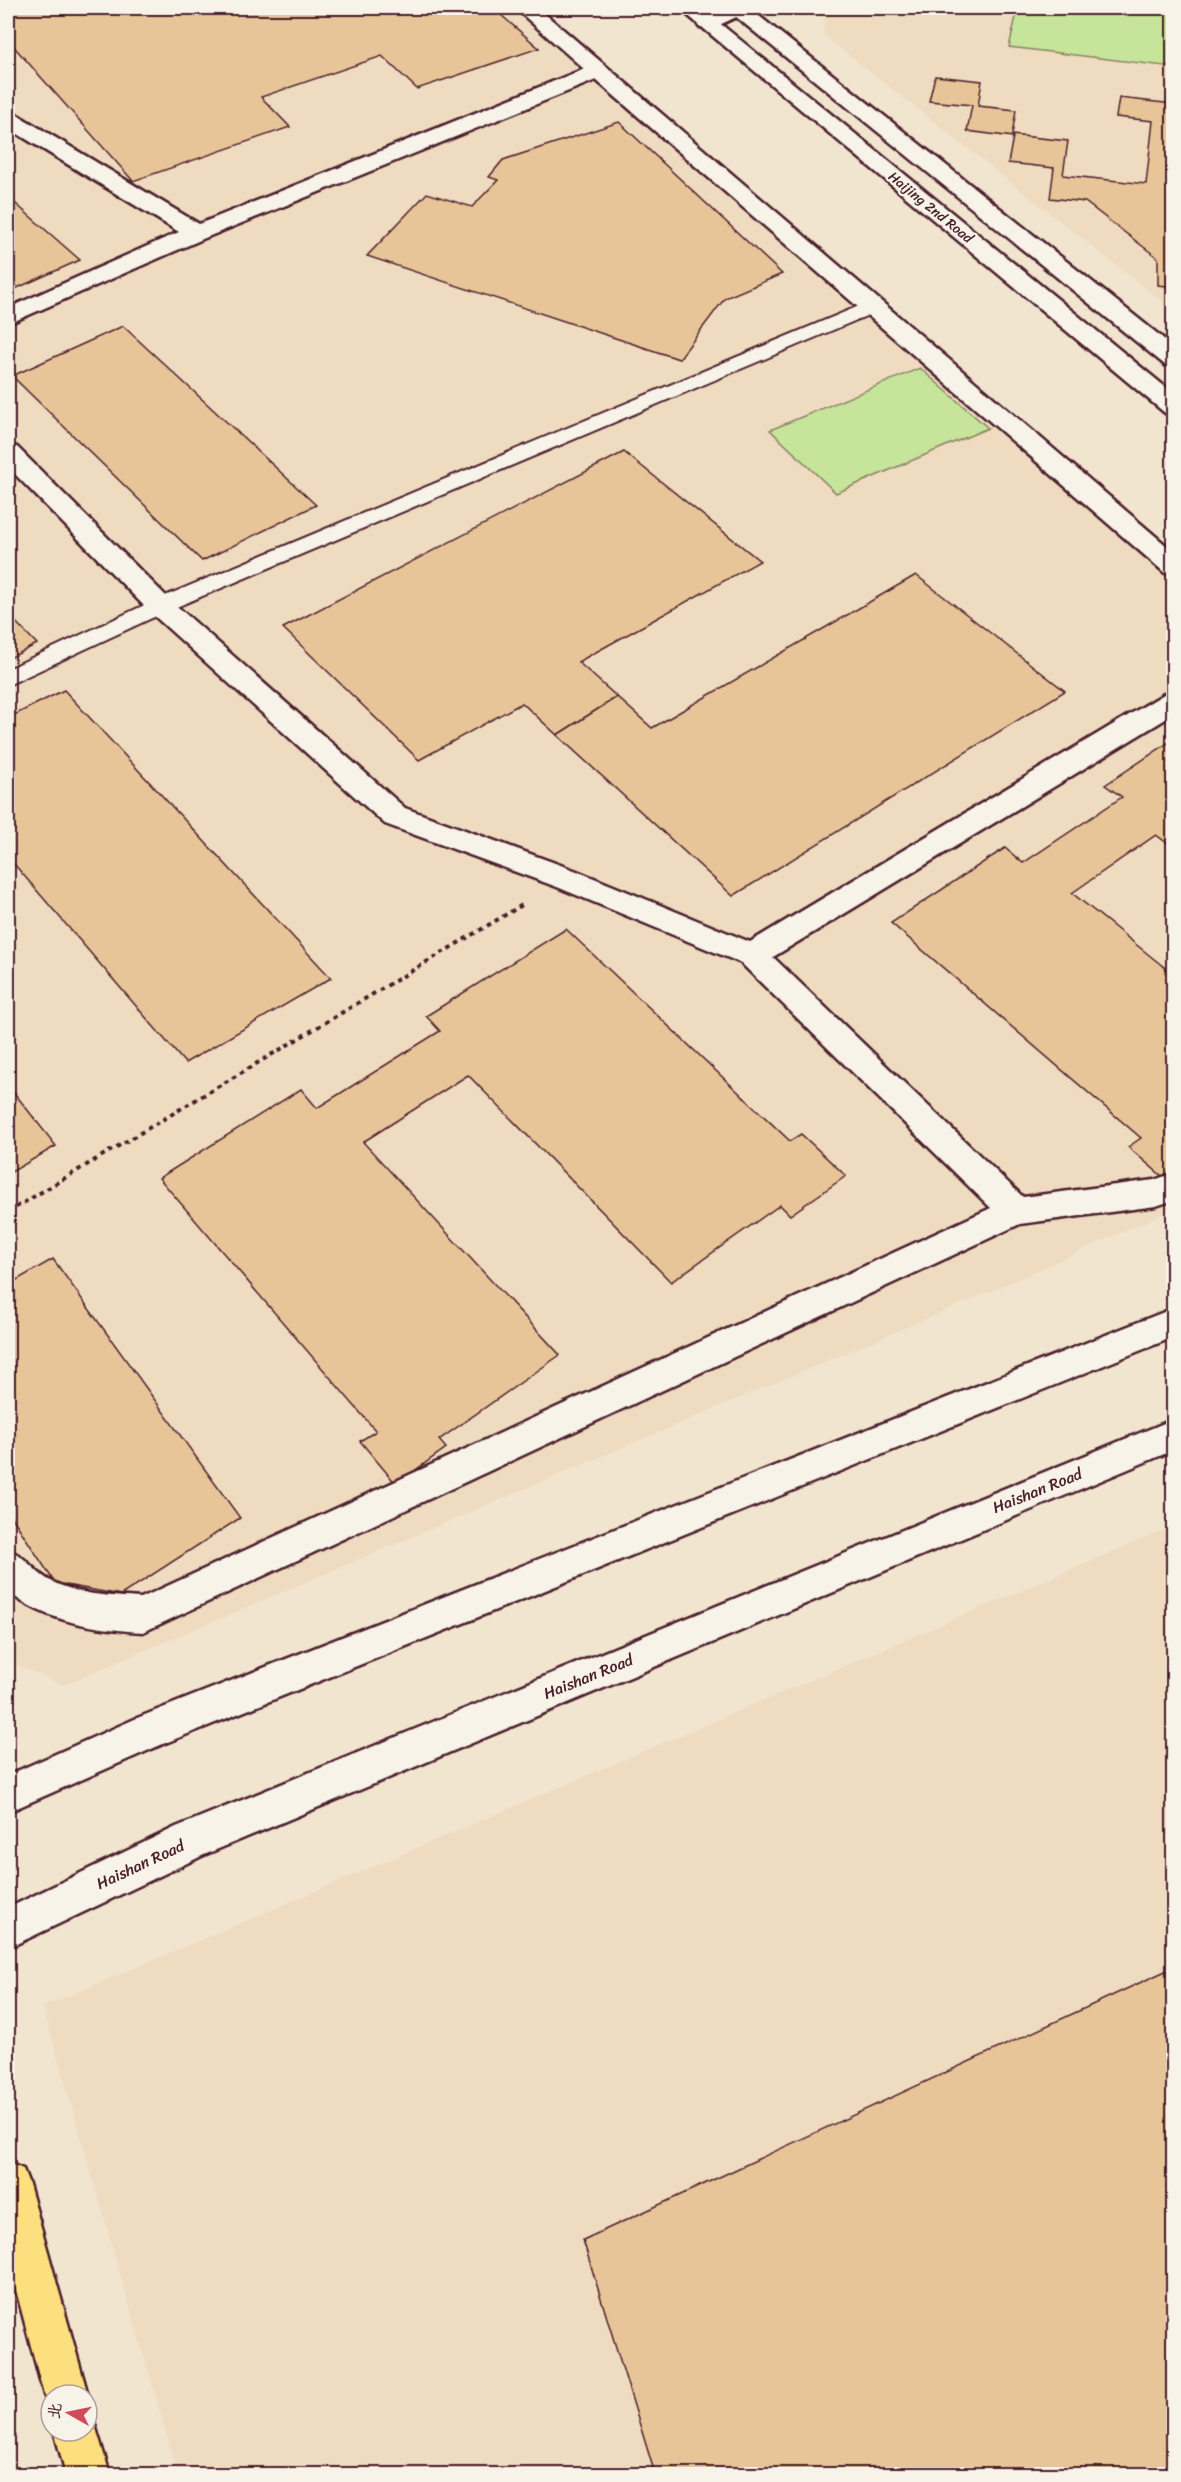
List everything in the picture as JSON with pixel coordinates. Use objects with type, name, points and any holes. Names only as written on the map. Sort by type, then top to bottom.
[{"type":"main road","points":[[8,2184],[63,2383]]},
{"type":"main road","points":[[79,2443],[88,2475]]},
{"type":"street","points":[[526,8],[1173,567]]},
{"type":"street","name":"Haijing 2nd Road","points":[[689,8],[1173,407]]},
{"type":"street","points":[[706,22],[738,8]]},
{"type":"street","name":"Haijing 2nd Road","points":[[738,8],[1173,360]]},
{"type":"street","points":[[8,317],[197,233],[598,71]]},
{"type":"street","points":[[8,119],[197,233]]},
{"type":"street","points":[[8,453],[160,606],[395,816],[567,879],[752,954],[1016,1211]]},
{"type":"street","points":[[752,954],[1173,701]]},
{"type":"street","points":[[8,1566],[16,1578],[52,1600],[98,1612],[143,1615],[1016,1211],[1156,1193],[1173,1186]]},
{"type":"street","points":[[8,1794],[150,1731],[1173,1322]]},
{"type":"street","name":"Haishan Road","points":[[8,1928],[190,1841],[1173,1434]]},
{"type":"lane","points":[[8,678],[160,606],[602,418],[871,307]]},
{"type":"path","points":[[8,1212],[567,879]]},
{"type":"shaded area","points":[[8,8],[526,8],[1174,567],[1173,1209],[994,1290],[63,1685],[8,1661]]},
{"type":"shaded area","points":[[825,8],[1173,8],[1173,310],[823,35]]},
{"type":"shaded area","points":[[1173,1526],[1173,2474],[178,2474],[43,2007]]},
{"type":"green space","points":[[1018,8],[1173,8],[1173,67],[1009,47]]},
{"type":"green space","points":[[920,368],[988,428],[836,493],[770,430]]},
{"type":"building","points":[[8,8],[493,8],[539,48],[417,89],[382,56],[261,97],[290,127],[133,181],[8,40]]},
{"type":"building","points":[[935,76],[982,81],[978,106],[1016,110],[1012,135],[1068,141],[1063,175],[1146,184],[1153,121],[1116,117],[1119,98],[1174,104],[1174,287],[1158,285],[1158,258],[1085,202],[1050,198],[1054,168],[1008,163],[1013,137],[967,131],[972,105],[929,101]]},
{"type":"building","points":[[619,122],[782,274],[725,298],[679,359],[367,256],[427,193],[472,207],[498,180],[489,177],[503,160]]},
{"type":"building","points":[[8,197],[80,260],[8,292]]},
{"type":"building","points":[[123,326],[316,505],[202,561],[12,376]]},
{"type":"building","points":[[624,452],[760,561],[578,662],[617,697],[557,735],[522,703],[419,760],[283,628]]},
{"type":"building","points":[[916,575],[1065,691],[733,896],[557,735],[617,697],[652,728]]},
{"type":"building","points":[[8,614],[37,644],[8,659]]},
{"type":"building","points":[[64,690],[331,978],[185,1063],[8,857],[8,718]]},
{"type":"building","points":[[1174,739],[1174,848],[1156,835],[1072,893],[1174,975],[1174,1179],[1169,1182],[1128,1147],[1141,1138],[891,923],[1005,848],[1023,863],[1122,797],[1105,785]]},
{"type":"building","points":[[566,929],[790,1141],[801,1134],[846,1176],[790,1215],[780,1205],[671,1282],[468,1075],[363,1142],[560,1355],[439,1440],[446,1448],[396,1484],[360,1441],[376,1431],[159,1178],[301,1089],[317,1108],[440,1031],[426,1016]]},
{"type":"building","points":[[8,1085],[56,1146],[8,1174]]},
{"type":"building","points":[[53,1259],[240,1518],[121,1595],[55,1583],[8,1511],[8,1285]]},
{"type":"building","points":[[1174,1967],[1174,2474],[655,2474],[583,2240]]}]
